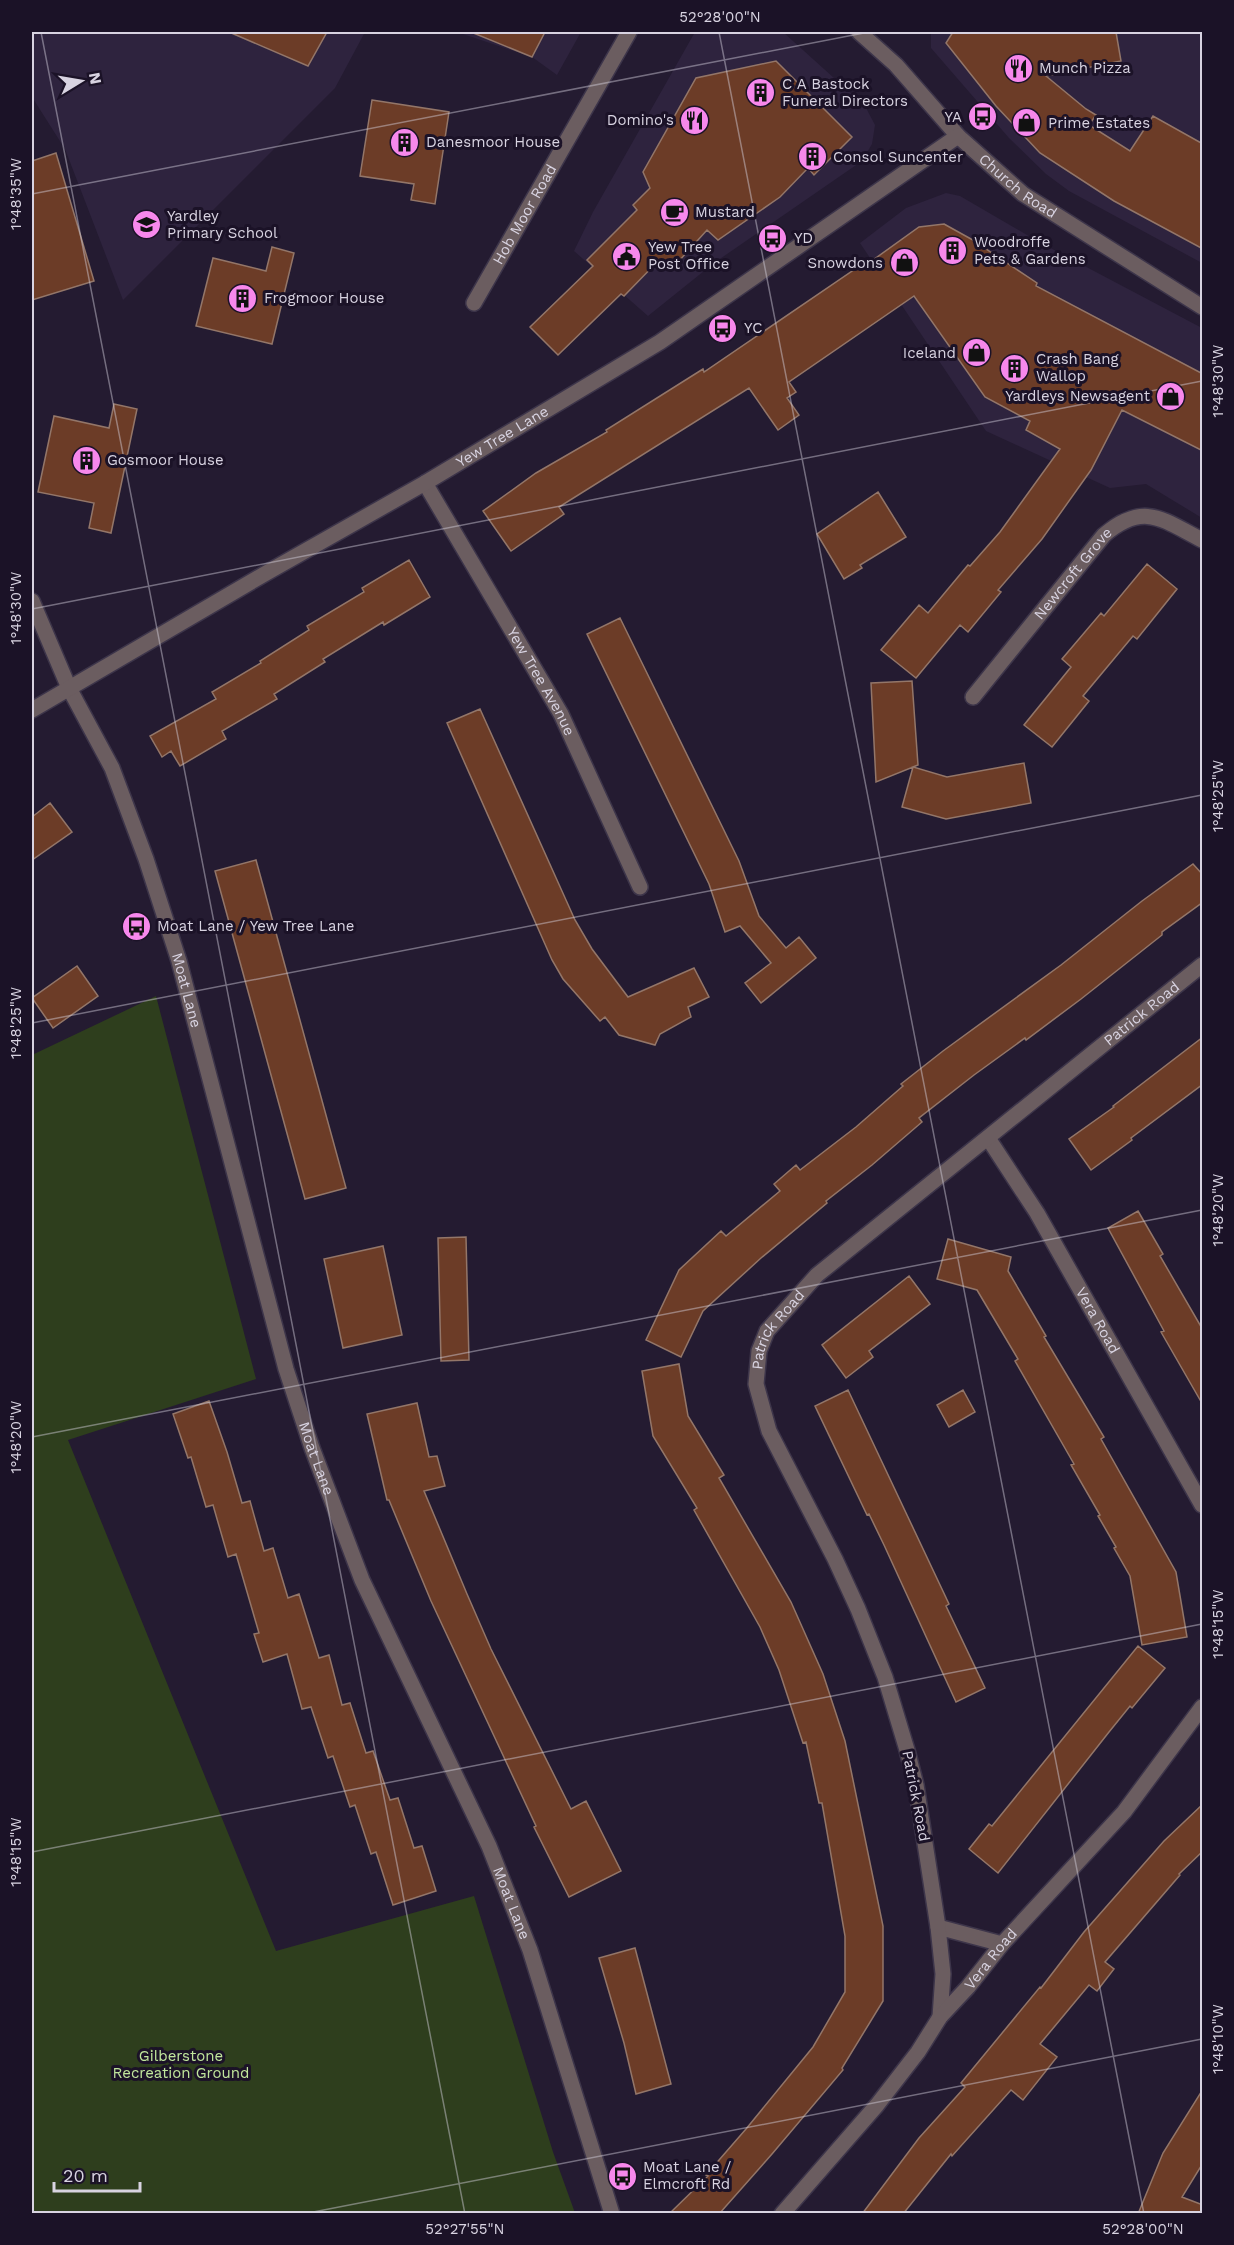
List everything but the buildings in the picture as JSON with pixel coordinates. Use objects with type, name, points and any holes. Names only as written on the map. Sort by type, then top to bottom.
[{"type":"street","name":"Hob Moor Road","points":[[474,303],[629,32]]},
{"type":"street","name":"Church Road","points":[[859,32],[896,65],[958,136],[1023,194],[1203,307]]},
{"type":"street","name":"Yew Tree Lane","points":[[32,710],[425,483],[660,342],[958,136]]},
{"type":"street","name":"Yew Tree Avenue","points":[[425,483],[561,714],[640,887]]},
{"type":"street","name":"Newcroft Grove","points":[[973,697],[1104,535],[1117,524],[1142,516],[1156,516],[1203,540]]},
{"type":"street","name":"Moat Lane","points":[[32,602],[69,688],[112,768],[146,859],[176,950],[286,1369],[312,1449],[362,1580],[489,1846],[530,1950],[612,2214]]},
{"type":"street","name":"Patrick Road","points":[[940,2017],[943,1974],[916,1785],[885,1677],[835,1559],[769,1431],[756,1384],[759,1351],[767,1331],[817,1275],[1203,965]]},
{"type":"street","name":"Vera Road","points":[[988,1138],[1037,1213],[1203,1505]]},
{"type":"street","name":"Vera Road","points":[[782,2214],[877,2105],[918,2052],[940,2017],[968,1987],[1002,1944],[1124,1812],[1203,1707]]},
{"type":"street","points":[[938,1927],[1002,1944]]},
{"type":"shaded area","name":"Yardley Primary School","points":[[32,32],[365,32],[335,88],[123,300],[65,149],[32,97]]},
{"type":"shaded area","points":[[457,32],[581,32],[557,75],[532,57]]},
{"type":"shaded area","points":[[695,32],[783,32],[865,106],[875,125],[872,144],[862,161],[714,263],[648,316],[574,251],[593,212]]},
{"type":"shaded area","points":[[931,32],[1202,32],[1202,263],[1069,191],[1046,174],[1009,138],[931,48]]},
{"type":"shaded area","points":[[946,193],[960,196],[1039,242],[1202,328],[1202,518],[1146,484],[1110,488],[986,431],[860,243],[906,208]]},
{"type":"green space","name":"Gilberstone Recreation Ground","points":[[156,996],[256,1379],[68,1440],[276,1951],[474,1896],[553,2152],[575,2213],[32,2213],[32,1055]]},
{"type":"place","name":"Munch Pizza","points":[[1018,68]]},
{"type":"place","name":"C A Bastock Funeral Directors","points":[[761,93]]},
{"type":"place","name":"YA","points":[[983,117]]},
{"type":"place","name":"Domino's","points":[[695,120]]},
{"type":"place","name":"Prime Estates","points":[[1027,123]]},
{"type":"place","name":"Danesmoor House","points":[[405,142]]},
{"type":"place","name":"Consol Suncenter","points":[[812,157]]},
{"type":"place","name":"Mustard","points":[[674,212]]},
{"type":"place","name":"Yardley Primary School","points":[[146,225]]},
{"type":"place","name":"YD","points":[[773,238]]},
{"type":"place","name":"Woodroffe Pets & Gardens","points":[[953,251]]},
{"type":"place","name":"Yew Tree Post Office","points":[[627,256]]},
{"type":"place","name":"Snowdons","points":[[904,263]]},
{"type":"place","name":"Frogmoor House","points":[[243,298]]},
{"type":"place","name":"YC","points":[[723,328]]},
{"type":"place","name":"Iceland","points":[[977,353]]},
{"type":"place","name":"Crash Bang Wallop","points":[[1015,368]]},
{"type":"place","name":"Yardleys Newsagent","points":[[1171,396]]},
{"type":"place","name":"Gosmoor House","points":[[86,460]]},
{"type":"place","name":"Moat Lane / Yew Tree Lane","points":[[136,926]]},
{"type":"place","name":"Moat Lane / Elmcroft Rd","points":[[622,2176]]}]
